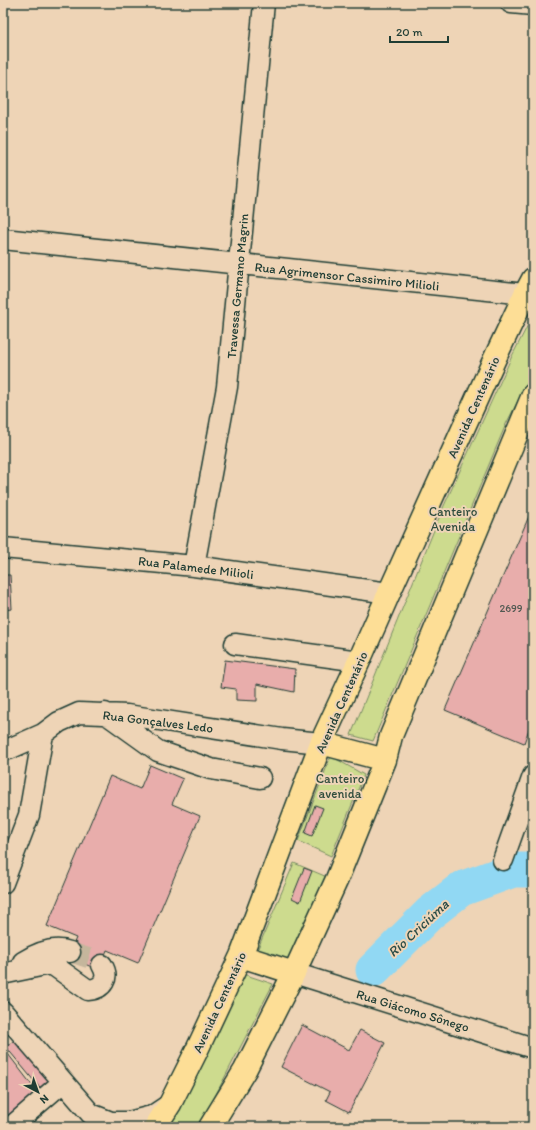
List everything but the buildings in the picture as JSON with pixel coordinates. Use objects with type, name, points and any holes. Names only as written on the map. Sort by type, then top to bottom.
[{"type":"main road","name":"Avenida Centenário","points":[[155,1127],[170,1104],[241,956],[321,743],[529,287]]},
{"type":"main road","points":[[210,1127],[244,1070],[294,973],[337,879],[385,760],[391,736],[533,395]]},
{"type":"main road","points":[[321,743],[385,760]]},
{"type":"main road","points":[[241,956],[294,973]]},
{"type":"street","name":"Travessa Germano Magrin","points":[[194,566],[227,387],[264,3]]},
{"type":"street","points":[[511,3],[533,5]]},
{"type":"street","name":"Rua Agrimensor Cassimiro Milioli","points":[[3,239],[239,264],[529,287]]},
{"type":"street","name":"Rua Palamede Milioli","points":[[3,548],[194,566],[389,593]]},
{"type":"street","points":[[235,644],[359,661]]},
{"type":"street","name":"Rua Gonçalves Ledo","points":[[3,749],[9,749],[43,734],[59,722],[79,713],[127,715],[321,743]]},
{"type":"street","points":[[105,713],[158,751],[211,769],[260,778]]},
{"type":"street","points":[[3,883],[29,815],[43,734]]},
{"type":"street","points":[[503,860],[533,776]]},
{"type":"street","points":[[5,974],[34,955],[51,949],[70,952]]},
{"type":"street","points":[[5,974],[44,964],[53,965],[88,990],[93,990],[102,985],[106,976],[102,965]]},
{"type":"street","name":"Rua Giácomo Sônego","points":[[294,973],[533,1048]]},
{"type":"street","points":[[3,1012],[91,1114],[111,1122],[129,1122],[152,1116],[170,1104]]},
{"type":"street","points":[[11,1127],[64,1082]]},
{"type":"green space","name":"Canteiro Avenida","points":[[533,315],[533,372],[506,424],[373,741],[351,735],[443,508],[512,356]]},
{"type":"green space","name":"Canteiro avenida","points":[[331,756],[364,775],[331,856],[298,841]]},
{"type":"green space","points":[[294,863],[327,877],[291,963],[256,953]]},
{"type":"green space","points":[[243,974],[273,984],[199,1127],[165,1127]]},
{"type":"waterway","name":"Rio Criciúma","points":[[373,970],[430,913],[461,889],[513,870],[533,870]]},
{"type":"tunnel","points":[[70,952],[94,960],[102,965]]}]
